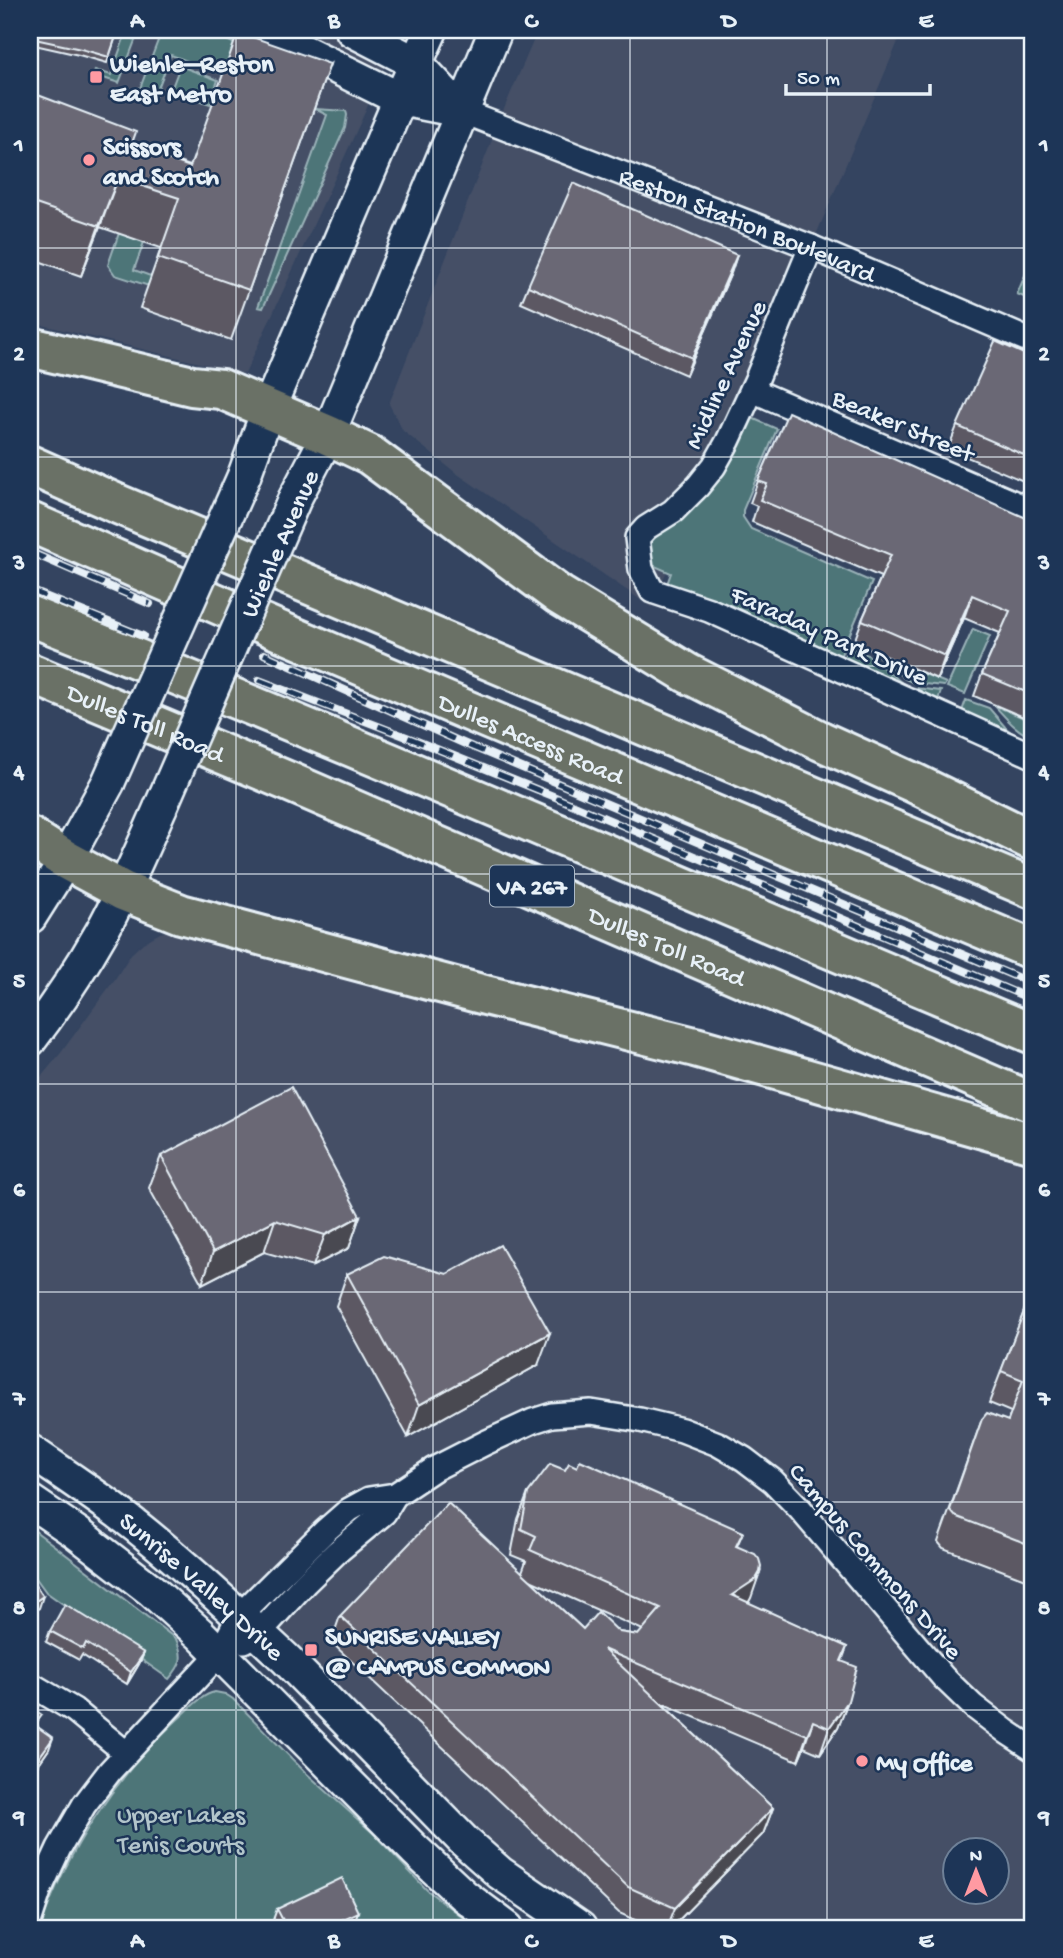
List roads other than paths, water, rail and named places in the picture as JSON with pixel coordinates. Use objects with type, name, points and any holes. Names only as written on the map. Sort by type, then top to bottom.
[{"type":"highway","points":[[30,347],[192,386],[222,389],[370,455],[559,595],[687,673],[1033,841]]},
{"type":"highway","points":[[30,465],[1033,889]]},
{"type":"highway","name":"Dulles Access Road","points":[[30,522],[275,629],[1033,950]]},
{"type":"highway","points":[[30,616],[594,848],[1033,1034]]},
{"type":"highway","name":"Dulles Toll Road","points":[[30,673],[1033,1103]]},
{"type":"highway","points":[[30,837],[49,870],[123,891],[181,914],[485,995],[695,1047],[1033,1143]]},
{"type":"main road","name":"Reston Station Boulevard","points":[[261,30],[400,99],[461,111]]},
{"type":"main road","name":"Reston Station Boulevard","points":[[352,30],[416,64],[461,111]]},
{"type":"main road","points":[[30,917],[49,870],[108,783],[244,476],[268,410],[431,30]]},
{"type":"main road","name":"Wiehle Avenue","points":[[30,1040],[67,989],[123,891],[295,498],[328,435],[496,30]]},
{"type":"main road","name":"Sunrise Valley Drive","points":[[30,1451],[146,1534],[249,1625],[464,1841],[500,1873],[580,1928]]},
{"type":"main road","name":"Sunrise Valley Drive","points":[[30,1501],[151,1590],[220,1653],[415,1850],[463,1895],[507,1928]]},
{"type":"street","name":"Reston Station Boulevard","points":[[461,111],[811,247],[1033,342]]},
{"type":"street","name":"Midline Avenue","points":[[638,538],[646,528],[673,511],[714,466],[752,390],[811,247]]},
{"type":"street","name":"Beaker Street","points":[[752,390],[1033,511]]},
{"type":"street","name":"Faraday Park Drive","points":[[638,538],[641,569],[652,591],[709,610],[1033,757]]},
{"type":"street","name":"Campus Commons Drive","points":[[30,1919],[34,1889],[84,1805],[110,1771],[249,1625],[317,1539],[349,1510],[369,1499],[395,1494],[434,1469],[485,1443],[552,1415],[571,1412],[614,1414],[682,1430],[718,1444],[744,1459],[773,1480],[800,1509],[943,1677],[973,1706],[1033,1749]]},
{"type":"street","points":[[30,1684],[74,1710],[127,1753]]},
{"type":"railway","points":[[30,552],[150,604]]},
{"type":"railway","points":[[30,590],[143,636]]},
{"type":"railway","points":[[264,654],[463,743],[1033,984]]},
{"type":"railway","points":[[259,680],[553,796],[1033,1000]]},
{"type":"place","name":"Wiehle–Reston East Metro","points":[[96,77]]},
{"type":"place","name":"Scissors and Scotch","points":[[89,160]]},
{"type":"place","name":"SUNRISE VALLEY @ CAMPUS COMMON","points":[[311,1650]]},
{"type":"place","name":"My Office","points":[[862,1761]]},
{"type":"park label","name":"Upper Lakes Tenis Courts","points":[[181,1828]]}]
